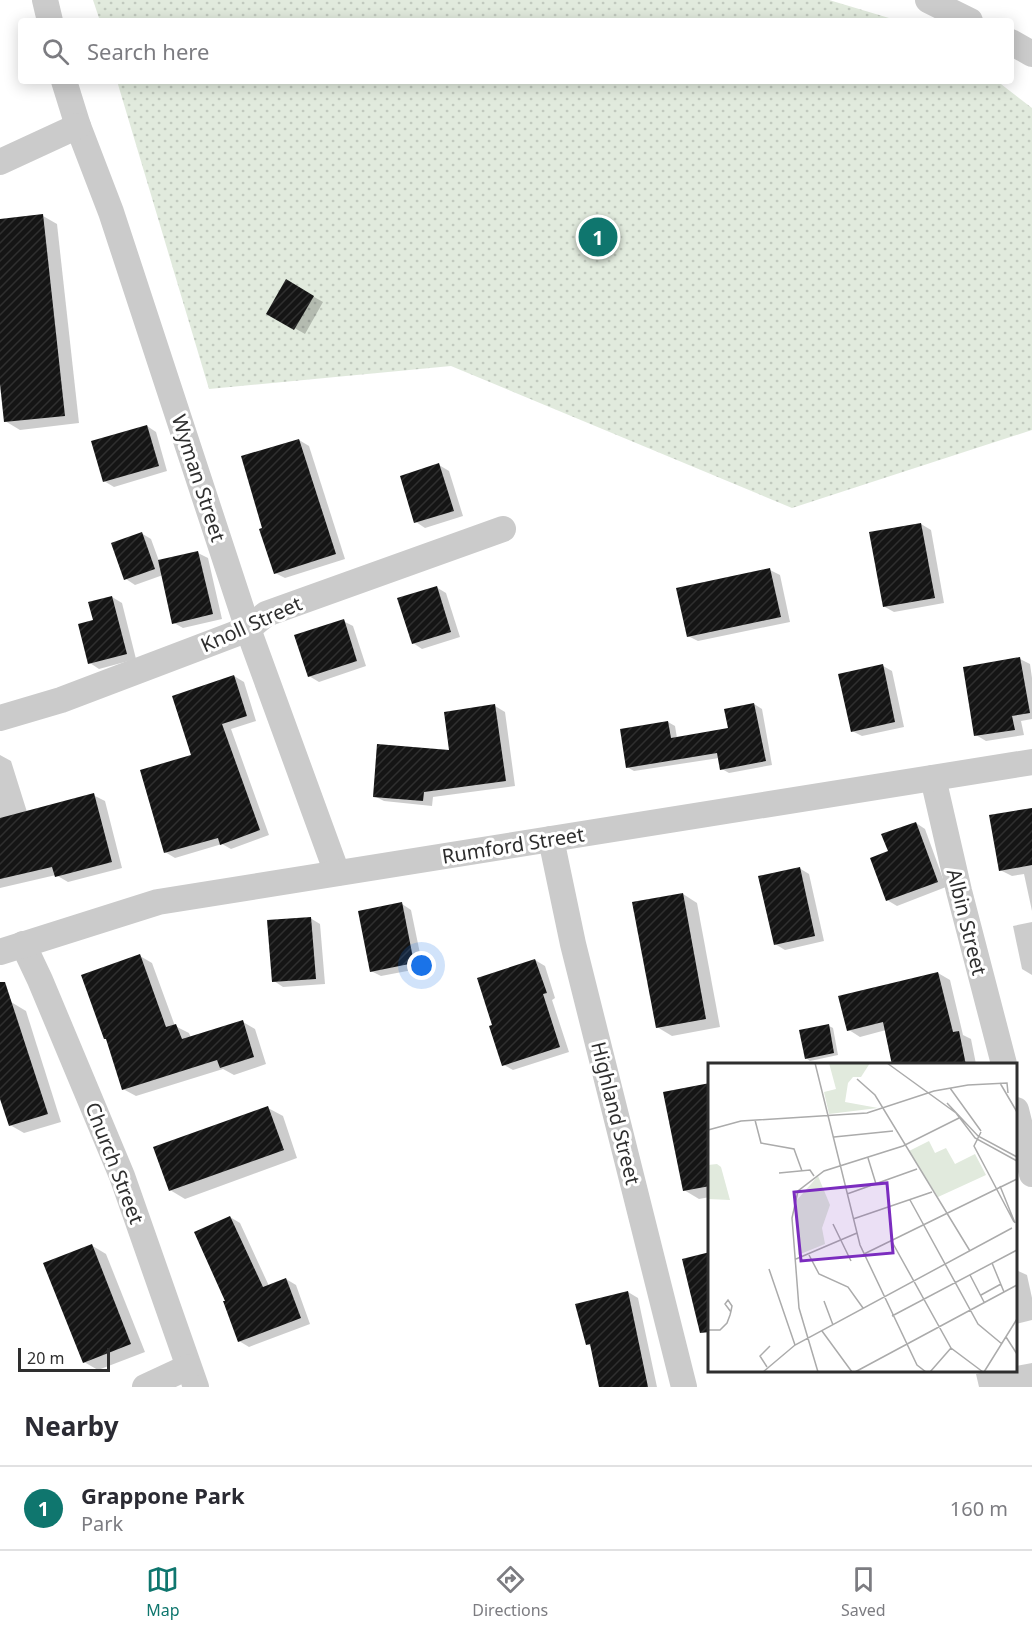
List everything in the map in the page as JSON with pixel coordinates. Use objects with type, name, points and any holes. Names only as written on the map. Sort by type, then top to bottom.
[{"type":"street","points":[[45,0],[49,18]]},
{"type":"street","points":[[928,0],[964,18]]},
{"type":"street","points":[[1014,44],[1032,54]]},
{"type":"street","name":"Wyman Street","points":[[65,84],[78,126],[111,212],[248,629],[337,873]]},
{"type":"street","points":[[0,162],[78,126]]},
{"type":"street","name":"Knoll Street","points":[[0,718],[61,700],[248,629],[266,614],[503,529]]},
{"type":"street","name":"Rumford Street","points":[[11,948],[158,902],[1032,762]]},
{"type":"street","name":"Albin Street","points":[[933,778],[959,891],[1003,1063]]},
{"type":"street","name":"Highland Street","points":[[551,839],[573,944],[684,1387]]},
{"type":"street","name":"Church Street","points":[[11,948],[40,980],[122,1176],[192,1377]]},
{"type":"street","points":[[1017,1114],[1032,1174]]},
{"type":"street","points":[[145,1387],[192,1377]]},
{"type":"shaded area","points":[[93,0],[829,0],[889,18],[99,18]]},
{"type":"shaded area","points":[[118,84],[1001,84],[1032,108],[1032,430],[792,508],[451,366],[209,389]]},
{"type":"building","points":[[43,214],[65,416],[4,422],[0,384],[0,219]]},
{"type":"building","points":[[286,279],[314,296],[294,330],[266,314]]},
{"type":"building","points":[[147,425],[159,466],[103,482],[91,441]]},
{"type":"building","points":[[299,439],[336,554],[274,574],[259,529],[262,528],[241,456]]},
{"type":"building","points":[[439,463],[454,511],[414,523],[400,476]]},
{"type":"building","points":[[921,523],[935,598],[883,607],[869,532]]},
{"type":"building","points":[[142,532],[155,569],[124,580],[111,543]]},
{"type":"building","points":[[198,551],[213,614],[172,624],[158,560]]},
{"type":"building","points":[[770,568],[781,617],[687,637],[676,588]]},
{"type":"building","points":[[437,586],[451,632],[412,644],[397,598]]},
{"type":"building","points":[[112,596],[127,654],[88,664],[78,624],[93,620],[88,602]]},
{"type":"building","points":[[344,619],[357,661],[308,677],[294,635]]},
{"type":"building","points":[[1020,657],[1030,713],[1012,716],[1015,730],[974,736],[963,667]]},
{"type":"building","points":[[883,664],[895,722],[851,732],[838,674]]},
{"type":"building","points":[[234,675],[247,716],[222,724],[260,830],[220,845],[218,838],[164,853],[140,770],[191,755],[172,696]]},
{"type":"building","points":[[754,703],[766,761],[720,770],[717,753],[626,768],[620,729],[668,721],[671,738],[728,728],[724,709]]},
{"type":"building","points":[[495,704],[506,781],[424,792],[423,801],[373,797],[377,744],[449,750],[444,712]]},
{"type":"building","points":[[94,793],[112,862],[55,877],[52,867],[0,879],[0,818]]},
{"type":"building","points":[[1032,808],[1032,865],[999,871],[989,815]]},
{"type":"building","points":[[916,822],[938,882],[886,901],[870,858],[888,851],[881,834]]},
{"type":"building","points":[[800,867],[815,936],[774,945],[758,876]]},
{"type":"building","points":[[683,893],[706,1019],[656,1028],[632,902]]},
{"type":"building","points":[[402,902],[414,963],[370,972],[358,911]]},
{"type":"building","points":[[311,917],[316,979],[272,982],[267,920]]},
{"type":"building","points":[[140,954],[166,1027],[176,1024],[182,1039],[243,1020],[254,1057],[220,1068],[217,1060],[122,1090],[106,1039],[104,1039],[81,975]]},
{"type":"building","points":[[535,959],[547,993],[543,994],[560,1047],[502,1066],[477,978]]},
{"type":"building","points":[[938,972],[953,1032],[959,1031],[966,1063],[892,1063],[883,1022],[847,1031],[838,996]]},
{"type":"building","points":[[0,982],[5,982],[48,1114],[9,1126],[0,1099]]},
{"type":"building","points":[[829,1024],[834,1053],[805,1059],[799,1030]]},
{"type":"building","points":[[708,1083],[708,1186],[683,1191],[663,1092]]},
{"type":"building","points":[[268,1106],[284,1150],[169,1191],[153,1147]]},
{"type":"building","points":[[230,1216],[263,1287],[286,1278],[301,1318],[238,1342],[223,1301],[225,1301],[194,1232]]},
{"type":"building","points":[[92,1244],[131,1344],[83,1363],[43,1263]]},
{"type":"building","points":[[708,1252],[708,1332],[700,1333],[682,1259]]},
{"type":"building","points":[[628,1291],[648,1387],[599,1387],[590,1344],[586,1345],[575,1304]]},
{"type":"place","name":"Grappone Park","points":[[598,237]]}]
